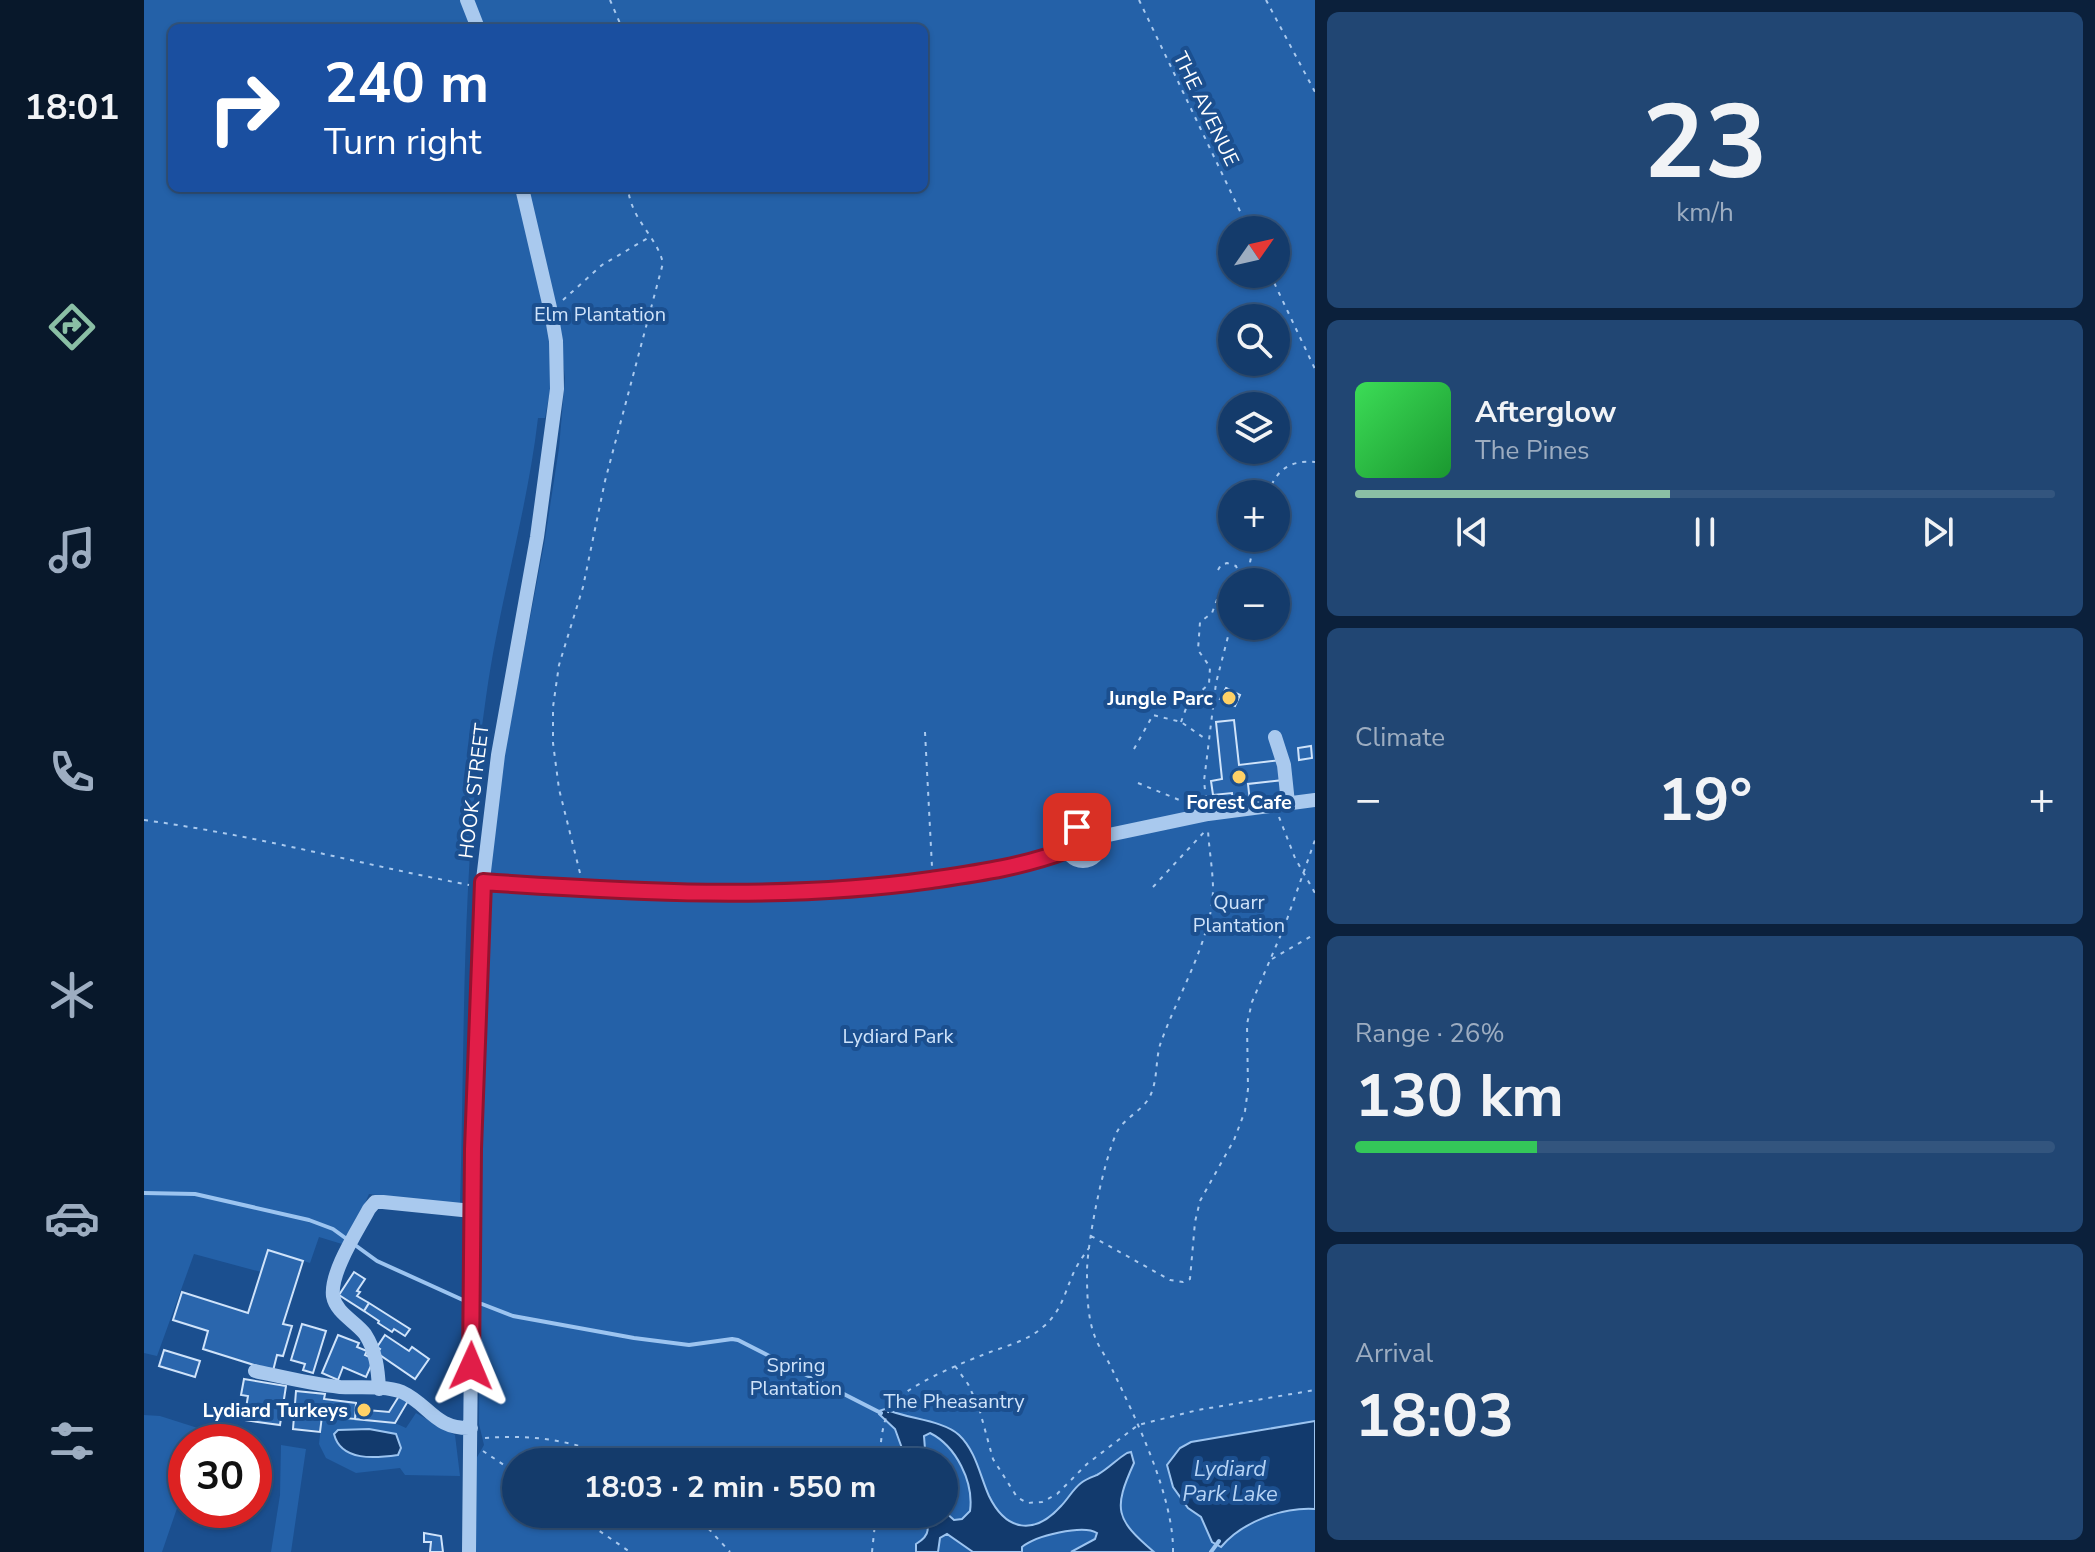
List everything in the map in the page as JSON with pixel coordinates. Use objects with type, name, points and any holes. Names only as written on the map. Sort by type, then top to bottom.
[{"type":"street","points":[[467,0],[476,24]]},
{"type":"street","name":"HOOK STREET","points":[[469,1552],[472,1211],[482,885],[498,755],[537,537],[557,389],[556,341],[551,312],[523,192]]},
{"type":"street","points":[[1275,737],[1284,765],[1282,804]]},
{"type":"street","points":[[1099,837],[1208,814],[1315,800]]},
{"type":"street","points":[[1077,827],[1091,828],[1099,837],[1099,850],[1089,860],[1075,859],[1067,850],[1066,838],[1077,827]]},
{"type":"street","points":[[482,885],[748,893],[871,888],[1010,868],[1067,850]]},
{"type":"street","points":[[379,1389],[373,1347],[357,1325],[337,1307],[333,1298],[336,1276],[352,1244],[375,1202],[472,1211]]},
{"type":"street","points":[[255,1371],[338,1386],[404,1393],[470,1438]]},
{"type":"path","points":[[610,0],[620,24]]},
{"type":"path","name":"THE AVENUE","points":[[1139,0],[1242,216]]},
{"type":"path","points":[[1266,0],[1315,92]]},
{"type":"path","points":[[585,888],[575,860],[559,789],[553,743],[553,707],[559,665],[583,587],[605,481],[663,263],[635,216],[629,192]]},
{"type":"path","points":[[575,287],[602,265],[649,238]]},
{"type":"path","points":[[1277,288],[1315,369]]},
{"type":"path","points":[[1275,480],[1281,469],[1297,462],[1315,462]]},
{"type":"path","points":[[1219,568],[1227,563],[1237,568]]},
{"type":"path","points":[[1181,722],[1188,703],[1205,690],[1211,676],[1210,667],[1198,650],[1200,622],[1212,613],[1218,597]]},
{"type":"path","points":[[1208,814],[1204,781],[1216,683],[1227,640]]},
{"type":"path","points":[[1134,749],[1153,715],[1181,722],[1209,741]]},
{"type":"path","points":[[925,732],[933,880]]},
{"type":"path","points":[[1138,783],[1208,814]]},
{"type":"path","points":[[1282,804],[1288,841],[1315,893]]},
{"type":"path","points":[[144,820],[284,844],[482,885]]},
{"type":"path","points":[[1153,887],[1208,828],[1213,892],[1205,934],[1166,1029],[1158,1053],[1156,1081],[1148,1100],[1117,1131],[1091,1236],[1087,1270],[1095,1338],[1138,1425],[1169,1512],[1173,1552]]},
{"type":"path","points":[[1091,1236],[1170,1280],[1183,1282],[1190,1279],[1200,1201],[1234,1140],[1245,1111],[1248,1089],[1247,1024],[1252,1002],[1304,876],[1315,840]]},
{"type":"path","points":[[1271,960],[1315,934]]},
{"type":"path","points":[[881,1448],[882,1432],[890,1408],[913,1388],[955,1366],[1029,1338],[1056,1315],[1066,1297],[1073,1272],[1089,1247]]},
{"type":"path","points":[[955,1366],[979,1408],[993,1459],[1017,1497],[1027,1503],[1042,1502],[1057,1494],[1087,1464],[1138,1425],[1198,1410],[1315,1390]]},
{"type":"path","points":[[470,1438],[541,1437],[585,1448]]},
{"type":"path","points":[[470,1438],[502,1463]]},
{"type":"path","points":[[595,1528],[630,1552]]},
{"type":"path","points":[[708,1528],[730,1552]]},
{"type":"path","points":[[872,1552],[875,1528]]},
{"type":"green space","points":[[144,0],[464,0],[473,24],[168,24],[168,192],[521,192],[554,349],[545,418],[538,418],[492,662],[478,760],[468,887],[460,1205],[369,1194],[354,1230],[342,1244],[319,1237],[310,1263],[268,1250],[261,1272],[194,1254],[157,1356],[144,1353]]},
{"type":"green space","name":"Lydiard Park","points":[[471,0],[1315,0],[1315,1552],[474,1552],[476,1459],[484,1445],[479,1424],[482,985],[486,900],[496,799],[545,539],[559,448],[565,378],[561,345],[526,192],[928,192],[928,24],[482,24]]},
{"type":"green space","points":[[416,1413],[455,1435],[460,1476],[405,1475],[400,1468],[356,1473],[326,1458],[319,1444],[322,1416],[395,1423],[406,1428]],"holes":[[[369,1429],[396,1434],[367,1458],[338,1445],[339,1430]]]},
{"type":"green space","points":[[144,1415],[160,1416],[185,1424],[168,1424],[170,1528],[162,1552],[144,1552]]},
{"type":"green space","points":[[281,1445],[306,1449],[291,1552],[271,1552],[280,1495]]},
{"type":"water","points":[[885,1409],[944,1426],[959,1435],[974,1456],[996,1508],[1004,1517],[1021,1525],[1041,1522],[1051,1516],[1081,1483],[1131,1452],[1134,1463],[1123,1492],[1122,1512],[1131,1531],[1154,1552],[1071,1552],[1095,1539],[1097,1533],[1081,1530],[1059,1532],[1037,1539],[1022,1547],[1022,1552],[973,1552],[947,1534],[940,1538],[938,1552],[916,1552],[916,1544],[927,1534],[928,1528],[958,1528],[958,1520],[970,1511],[969,1488],[958,1461],[958,1448],[949,1448],[930,1433],[924,1436],[925,1448],[902,1448],[895,1429],[879,1411]]},
{"type":"water","name":"Lydiard Park Lake","points":[[1315,1421],[1315,1509],[1289,1511],[1251,1523],[1221,1547],[1212,1542],[1201,1517],[1188,1508],[1173,1487],[1167,1465],[1180,1448],[1191,1442]]},
{"type":"water","points":[[369,1429],[396,1434],[401,1448],[398,1455],[370,1457],[352,1454],[344,1450],[334,1434],[338,1430]]},
{"type":"building","points":[[1226,688],[1240,695],[1235,706],[1220,699]]},
{"type":"building","points":[[1234,720],[1239,765],[1281,760],[1283,780],[1248,784],[1250,802],[1233,804],[1232,793],[1213,795],[1211,781],[1222,779],[1216,722]]},
{"type":"building","points":[[1311,746],[1312,758],[1299,760],[1298,748]]},
{"type":"building","points":[[268,1250],[303,1261],[283,1324],[292,1326],[283,1356],[277,1355],[273,1371],[203,1349],[208,1331],[173,1320],[182,1292],[248,1313]]},
{"type":"building","points":[[354,1272],[365,1279],[357,1291],[360,1292],[357,1296],[369,1303],[364,1311],[339,1295]]},
{"type":"building","points":[[369,1303],[410,1329],[405,1336],[394,1329],[392,1332],[364,1311]]},
{"type":"building","points":[[302,1324],[326,1331],[313,1373],[303,1370],[305,1364],[291,1360]]},
{"type":"building","points":[[338,1335],[359,1343],[357,1347],[367,1351],[365,1355],[374,1359],[366,1377],[343,1367],[338,1380],[322,1373]]},
{"type":"building","points":[[385,1335],[409,1351],[412,1347],[429,1359],[415,1379],[377,1353],[380,1349],[377,1347]]},
{"type":"building","points":[[164,1350],[200,1361],[195,1377],[159,1366]]},
{"type":"building","points":[[244,1379],[286,1386],[280,1425],[244,1420],[248,1396],[241,1395]]},
{"type":"building","points":[[296,1391],[325,1394],[324,1399],[356,1403],[355,1419],[322,1416],[320,1432],[293,1429]]},
{"type":"building","name":"Lydiard Turkeys","points":[[399,1396],[408,1401],[395,1423],[355,1419],[356,1409],[389,1412]]},
{"type":"building","points":[[424,1533],[441,1536],[443,1552],[430,1552],[431,1542],[424,1542]]},
{"type":"waterway","points":[[144,1193],[195,1194],[309,1220],[333,1229],[377,1261],[463,1300]]},
{"type":"waterway","points":[[482,1304],[513,1316],[634,1338],[689,1345],[738,1340],[881,1413]]},
{"type":"waterway","points":[[1211,1552],[1219,1541]]},
{"type":"place","name":"Jungle Parc","points":[[1229,698]]},
{"type":"place","name":"Forest Cafe","points":[[1239,777]]},
{"type":"place","name":"Lydiard Turkeys","points":[[364,1410]]},
{"type":"route","points":[[471,1366],[473,1149],[483,882],[748,893],[885,887],[1036,862],[1067,850],[1066,838],[1077,827]]},
{"type":"park label","name":"Elm Plantation","points":[[600,314]]},
{"type":"park label","name":"Quarr Plantation","points":[[1239,914]]},
{"type":"park label","name":"Spring Plantation","points":[[796,1376]]},
{"type":"park label","name":"The Pheasantry","points":[[954,1401]]}]
